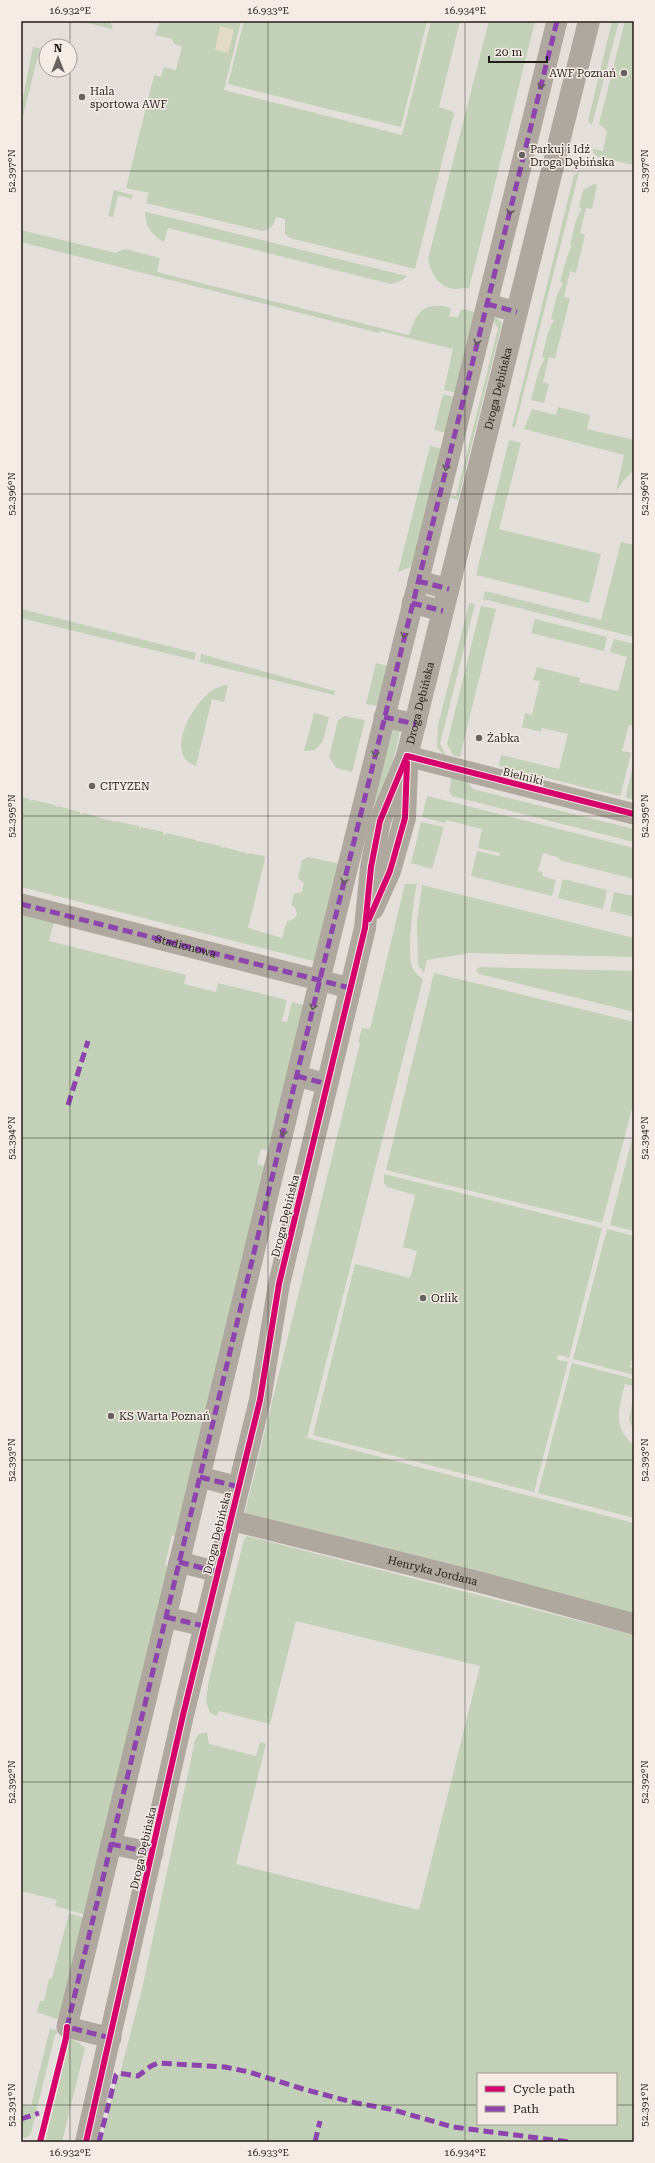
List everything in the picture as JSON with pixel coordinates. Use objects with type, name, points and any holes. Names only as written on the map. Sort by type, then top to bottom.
[{"type":"street","points":[[111,2038],[67,2027],[320,979],[557,21]]},
{"type":"street","name":"Droga Dębińska","points":[[86,2142],[204,1626],[261,1394],[279,1284],[365,928],[390,871],[405,818],[408,756],[589,21]]},
{"type":"street","points":[[487,304],[518,312]]},
{"type":"street","points":[[418,581],[449,589]]},
{"type":"street","points":[[412,604],[443,611]]},
{"type":"street","points":[[384,717],[416,724]]},
{"type":"street","name":"Bielniki","points":[[408,756],[634,814]]},
{"type":"street","name":"Stadionowa","points":[[21,904],[320,979],[350,988]]},
{"type":"street","points":[[297,1076],[327,1084]]},
{"type":"street","points":[[200,1477],[238,1487]]},
{"type":"street","name":"Henryka Jordana","points":[[230,1520],[634,1624]]},
{"type":"street","points":[[179,1562],[218,1572]]},
{"type":"street","points":[[166,1616],[204,1626]]},
{"type":"street","points":[[111,1844],[153,1853]]},
{"type":"green space","points":[[79,21],[109,21],[113,27],[112,29]]},
{"type":"green space","points":[[160,21],[241,21],[224,90],[402,135],[431,21],[460,21],[439,107],[452,111],[454,114],[415,269],[290,238],[285,234],[285,219],[276,217],[272,226],[262,231],[146,203],[149,193],[126,188],[154,75],[161,77],[164,67],[176,70],[182,47],[174,44],[172,39],[155,35]]},
{"type":"green space","points":[[244,21],[427,21],[401,127],[228,84]]},
{"type":"green space","points":[[489,21],[535,21],[469,289],[456,289],[440,283],[431,270],[428,259]]},
{"type":"green space","points":[[612,21],[619,21],[592,125],[588,121]]},
{"type":"green space","name":"AWF Poznań","points":[[625,21],[634,21],[634,165],[598,157],[593,153],[593,149],[603,151],[607,131],[599,124]]},
{"type":"green space","points":[[33,47],[38,48],[38,56],[21,124],[21,108]]},
{"type":"green space","points":[[579,172],[515,427],[512,427],[574,175]]},
{"type":"green space","points":[[594,184],[597,185],[592,209],[586,208],[580,233],[585,235],[576,273],[570,271],[564,297],[570,298],[555,359],[549,357],[543,382],[549,384],[544,403],[531,400],[539,370],[545,358],[542,357],[548,332],[554,320],[551,319],[557,295],[563,283],[560,282],[572,245],[570,245],[576,220],[582,208],[579,207],[583,190]]},
{"type":"green space","points":[[114,190],[133,195],[132,199],[118,195],[113,217],[108,216]]},
{"type":"green space","points":[[145,212],[407,276],[401,281],[391,284],[168,228],[164,242],[150,230],[146,222]]},
{"type":"green space","points":[[21,230],[116,253],[125,249],[160,258],[157,272],[409,335],[419,314],[428,307],[442,306],[451,308],[449,316],[458,318],[460,311],[464,309],[478,313],[458,393],[444,390],[453,349],[380,331],[379,333],[21,242]]},
{"type":"green space","points":[[496,317],[502,323],[458,500],[445,496],[445,494],[456,496],[498,328],[493,320]]},
{"type":"green space","points":[[443,394],[456,398],[447,433],[434,430]]},
{"type":"green space","points":[[558,407],[590,415],[587,429],[634,440],[634,470],[623,481],[616,492],[624,455],[524,429],[532,409],[556,415]]},
{"type":"green space","points":[[509,440],[521,443],[499,529],[601,554],[589,603],[476,575]]},
{"type":"green space","points":[[430,446],[444,449],[417,560],[410,567],[398,572]]},
{"type":"green space","points":[[621,542],[634,545],[634,637],[483,599],[485,591],[601,620]]},
{"type":"green space","points":[[469,604],[475,604],[440,744],[446,755],[445,757],[437,747],[438,725]]},
{"type":"green space","points":[[481,606],[496,609],[460,757],[453,755],[447,744]]},
{"type":"green space","points":[[21,609],[196,653],[194,660],[21,618]]},
{"type":"green space","points":[[535,619],[607,637],[604,651],[531,633]]},
{"type":"green space","points":[[614,639],[634,644],[634,726],[629,725],[622,751],[631,753],[621,794],[619,796],[499,766],[501,755],[559,769],[568,734],[542,728],[541,732],[522,727],[525,713],[532,715],[540,681],[533,680],[537,667],[580,678],[579,682],[618,691],[627,657],[610,652]]},
{"type":"green space","points":[[201,654],[335,691],[334,695],[200,662]]},
{"type":"green space","points":[[376,663],[391,667],[382,701],[375,706],[366,704]]},
{"type":"green space","points":[[224,685],[228,685],[224,702],[212,699],[196,766],[186,760],[182,750],[182,738],[186,725],[192,713],[210,692]]},
{"type":"green space","points":[[314,713],[329,717],[323,741],[315,750],[304,751]]},
{"type":"green space","points":[[345,716],[365,720],[352,772],[336,768],[329,757],[338,720]]},
{"type":"green space","points":[[389,727],[400,730],[396,750],[378,805],[370,803]]},
{"type":"green space","points":[[634,762],[634,800],[627,798],[626,795]]},
{"type":"green space","points":[[452,776],[466,780],[473,789],[634,829],[634,842],[452,796],[449,791]]},
{"type":"green space","points":[[427,796],[634,848],[634,879],[559,860],[560,858],[543,853],[538,871],[543,872],[542,876],[556,880],[552,896],[471,876],[477,851],[499,856],[500,853],[478,848],[482,829],[446,820],[445,823],[422,817]]},
{"type":"green space","points":[[21,797],[30,799],[29,801],[33,800],[55,805],[57,808],[58,806],[80,812],[80,814],[84,813],[115,822],[138,826],[140,829],[141,827],[163,832],[163,834],[166,835],[166,833],[196,840],[198,842],[221,846],[223,849],[224,847],[246,853],[248,855],[249,853],[264,856],[265,859],[248,928],[282,938],[287,921],[294,919],[297,914],[295,907],[291,905],[294,894],[302,892],[304,883],[298,878],[302,860],[308,857],[341,864],[317,962],[21,887]]},
{"type":"green space","points":[[421,822],[444,827],[432,869],[411,863]]},
{"type":"green space","points":[[563,879],[607,890],[603,909],[558,898]]},
{"type":"green space","points":[[405,884],[417,884],[411,926],[410,950],[412,967],[414,971],[423,979],[307,1438],[634,1523],[634,1617],[251,1516],[245,1512],[360,1043],[358,1042],[362,1028],[370,1029]]},
{"type":"green space","points":[[422,885],[634,938],[634,957],[470,953],[427,960],[424,973],[418,965],[417,923]]},
{"type":"green space","points":[[614,892],[634,896],[634,917],[610,911]]},
{"type":"green space","name":"KS Warta Poznań","points":[[21,910],[54,922],[49,941],[186,975],[184,984],[216,992],[218,983],[287,1000],[282,1021],[287,1022],[292,1002],[304,1005],[271,1152],[261,1149],[257,1164],[268,1167],[207,1416],[201,1417],[201,1419],[206,1420],[178,1537],[172,1535],[165,1565],[171,1567],[86,1915],[55,1906],[57,1900],[21,1891]]},
{"type":"green space","points":[[480,967],[634,971],[634,1012],[479,974],[476,970]]},
{"type":"green space","points":[[434,973],[634,1022],[634,1101],[602,1223],[386,1170]]},
{"type":"green space","points":[[634,1131],[634,1231],[610,1225]]},
{"type":"green space","points":[[384,1174],[602,1228],[569,1358],[560,1355],[557,1357],[558,1360],[568,1362],[534,1492],[313,1435],[355,1264],[410,1278],[417,1251],[403,1247],[415,1195],[387,1187],[384,1183]]},
{"type":"green space","points":[[607,1229],[634,1236],[634,1349],[630,1367],[634,1368],[634,1375],[573,1359]]},
{"type":"green space","points":[[572,1363],[634,1379],[634,1386],[625,1384],[619,1409],[619,1417],[622,1432],[634,1445],[634,1518],[538,1493]]},
{"type":"green space","points":[[634,1394],[634,1431],[629,1420]]},
{"type":"green space","points":[[247,1536],[634,1635],[634,2142],[103,2142],[102,2138],[117,2078],[119,2077],[142,1989],[195,1740],[199,1734],[207,1732],[209,1744],[256,1756],[260,1742],[266,1744],[236,1864],[419,1910],[480,1666],[296,1621],[270,1724],[219,1711],[217,1716],[210,1713],[206,1701],[209,1679],[244,1539]]},
{"type":"green space","points":[[69,1913],[85,1918],[62,2021],[37,2012],[40,2001],[44,2001],[49,1979],[52,1978]]},
{"type":"green space","points":[[50,2028],[59,2031],[55,2035],[31,2133],[26,2138],[21,2137],[21,2104],[31,2106]]},
{"type":"green space","points":[[70,2039],[78,2042],[85,2048],[62,2142],[45,2142]]},
{"type":"sand","points":[[220,26],[234,30],[228,53],[215,50]]},
{"type":"marked path","points":[[111,2038],[67,2027],[320,979],[557,21]]},
{"type":"marked path","points":[[487,304],[517,312]]},
{"type":"marked path","points":[[418,581],[449,589]]},
{"type":"marked path","points":[[412,603],[443,611]]},
{"type":"marked path","points":[[384,717],[416,724]]},
{"type":"marked path","points":[[21,904],[350,988]]},
{"type":"marked path","points":[[68,1105],[88,1041]]},
{"type":"marked path","points":[[297,1076],[327,1084]]},
{"type":"marked path","points":[[200,1477],[239,1487]]},
{"type":"marked path","points":[[179,1562],[218,1572]]},
{"type":"marked path","points":[[166,1617],[204,1626]]},
{"type":"marked path","points":[[111,1844],[153,1853]]},
{"type":"marked path","points":[[99,2142],[116,2075],[118,2073],[138,2076],[151,2066],[158,2063],[225,2067],[249,2072],[303,2089],[356,2103],[390,2109],[453,2127],[569,2142]]},
{"type":"marked path","points":[[21,2119],[39,2113]]},
{"type":"marked path","points":[[315,2142],[320,2121]]},
{"type":"cycle path","points":[[407,756],[634,814]]},
{"type":"cycle path","points":[[86,2142],[183,1715],[260,1400],[279,1284],[365,928],[371,867],[380,821],[407,756]]},
{"type":"cycle path","points":[[369,919],[390,871],[405,818],[407,763]]},
{"type":"cycle path","points":[[40,2142],[66,2038],[67,2027]]},
{"type":"place","name":"AWF Poznań","points":[[624,73]]},
{"type":"place","name":"Hala sportowa AWF","points":[[82,97]]},
{"type":"place","name":"Parkuj i Idź Droga Dębińska","points":[[522,155]]},
{"type":"place","name":"Żabka","points":[[479,738]]},
{"type":"place","name":"CITYZEN","points":[[92,786]]},
{"type":"place","name":"Orlik","points":[[423,1298]]},
{"type":"place","name":"KS Warta Poznań","points":[[111,1416]]}]
